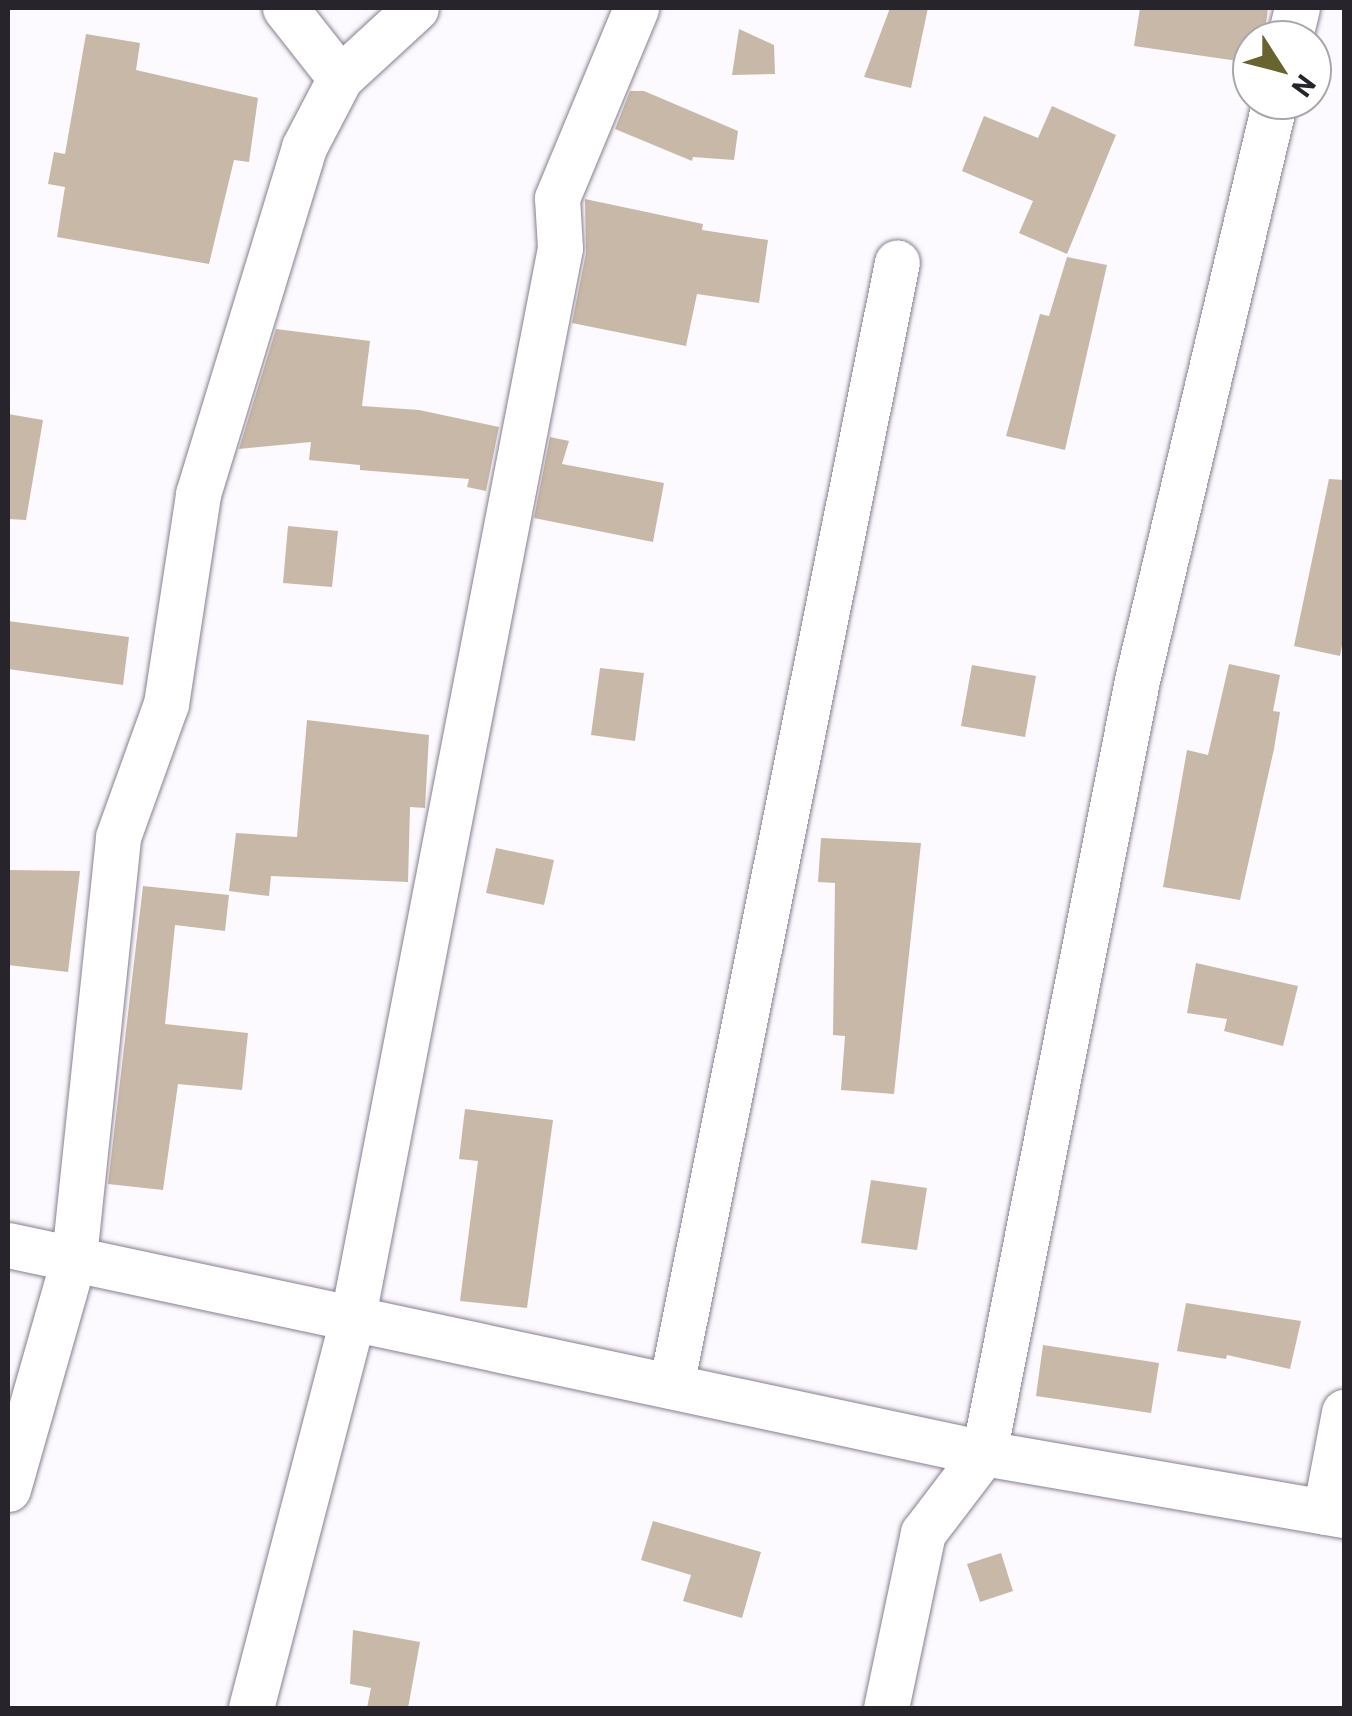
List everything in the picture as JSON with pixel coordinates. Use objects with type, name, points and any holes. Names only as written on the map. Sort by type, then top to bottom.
[{"type":"street","points":[[286,8],[340,78]]},
{"type":"street","points":[[8,1489],[74,1257],[118,837],[166,704],[198,494],[304,147],[340,78],[416,8]]},
{"type":"street","points":[[251,1708],[352,1321],[560,248],[557,198],[636,8]]},
{"type":"street","points":[[886,1708],[922,1533],[984,1453],[1137,680],[1270,120]]},
{"type":"street","points":[[671,1386],[897,262]]},
{"type":"street","points":[[8,1245],[984,1453],[1334,1514],[1344,1412]]},
{"type":"building","points":[[890,8],[928,8],[911,88],[864,77]]},
{"type":"building","points":[[1140,8],[1268,8],[1266,20],[1232,20],[1232,60],[1134,46]]},
{"type":"building","points":[[739,29],[774,45],[775,74],[732,75]]},
{"type":"building","points":[[86,34],[140,43],[136,70],[258,98],[249,162],[234,160],[209,264],[57,237],[65,187],[48,184],[54,152],[65,154]]},
{"type":"building","points":[[630,91],[644,91],[738,131],[734,160],[693,157],[692,161],[615,129]]},
{"type":"building","points":[[1052,106],[1116,135],[1067,254],[1019,233],[1033,201],[962,171],[984,116],[1038,138]]},
{"type":"building","points":[[585,199],[703,224],[702,230],[768,240],[759,303],[697,294],[686,346],[572,323],[586,253]]},
{"type":"building","points":[[1067,257],[1107,265],[1065,450],[1006,436],[1040,314],[1049,316]]},
{"type":"building","points":[[276,329],[370,341],[362,406],[419,410],[499,427],[486,491],[467,487],[469,479],[360,470],[360,465],[309,460],[311,442],[239,449]]},
{"type":"building","points":[[8,414],[43,420],[26,520],[8,519]]},
{"type":"building","points":[[550,437],[569,441],[562,464],[664,483],[653,542],[534,518]]},
{"type":"building","points":[[1329,479],[1344,480],[1344,635],[1340,656],[1294,646]]},
{"type":"building","points":[[288,526],[338,531],[332,587],[283,583]]},
{"type":"building","points":[[8,621],[129,637],[123,685],[8,669]]},
{"type":"building","points":[[1229,664],[1280,675],[1273,711],[1280,712],[1274,749],[1240,900],[1163,887],[1187,750],[1208,755]]},
{"type":"building","points":[[972,665],[1036,676],[1025,737],[961,726]]},
{"type":"building","points":[[600,668],[644,673],[635,741],[591,735]]},
{"type":"building","points":[[307,720],[429,735],[425,808],[410,807],[408,882],[271,876],[269,896],[229,891],[236,833],[297,837]]},
{"type":"building","points":[[821,838],[921,843],[894,1094],[841,1090],[845,1036],[833,1035],[835,883],[818,882]]},
{"type":"building","points":[[496,848],[554,860],[544,905],[486,893]]},
{"type":"building","points":[[8,870],[80,871],[68,972],[8,965]]},
{"type":"building","points":[[143,886],[229,895],[225,931],[175,925],[165,1024],[248,1033],[242,1090],[178,1084],[163,1190],[108,1184]]},
{"type":"building","points":[[1196,963],[1298,986],[1283,1046],[1224,1031],[1227,1019],[1187,1013]]},
{"type":"building","points":[[465,1109],[553,1120],[527,1308],[460,1301],[478,1161],[459,1159]]},
{"type":"building","points":[[871,1180],[927,1188],[917,1250],[861,1243]]},
{"type":"building","points":[[1186,1303],[1301,1321],[1290,1369],[1227,1355],[1226,1359],[1177,1351]]},
{"type":"building","points":[[1043,1345],[1159,1363],[1151,1413],[1036,1396]]},
{"type":"building","points":[[653,1521],[761,1552],[742,1618],[683,1601],[691,1575],[641,1560]]},
{"type":"building","points":[[1001,1553],[1013,1591],[980,1602],[967,1564]]},
{"type":"building","points":[[353,1630],[420,1642],[408,1708],[367,1708],[371,1688],[350,1684]]}]
